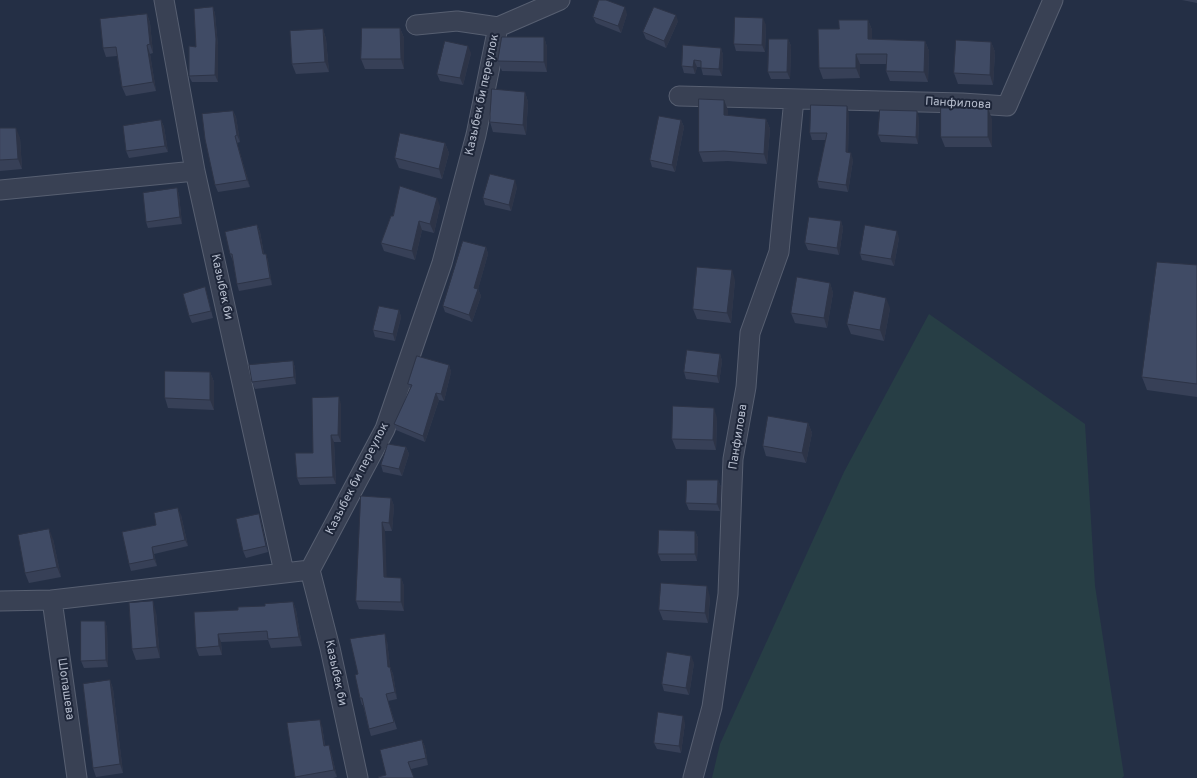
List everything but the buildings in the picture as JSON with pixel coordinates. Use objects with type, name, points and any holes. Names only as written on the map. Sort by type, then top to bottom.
[{"type":"street","name":"Казыбек би","points":[[164,0],[196,171],[284,572]]},
{"type":"street","name":"Казыбек би переулок","points":[[416,25],[457,21],[498,27],[560,0]]},
{"type":"street","name":"Панфилова","points":[[679,96],[962,103],[1006,106],[1053,0]]},
{"type":"street","name":"Казыбек би переулок","points":[[310,570],[385,429],[392,411],[442,263],[476,135],[498,27]]},
{"type":"street","name":"Панфилова","points":[[693,778],[712,707],[728,594],[733,459],[746,387],[750,333],[779,252],[794,99]]},
{"type":"street","points":[[0,190],[196,171]]},
{"type":"street","name":"Казыбек би","points":[[310,570],[330,648],[358,778]]},
{"type":"street","points":[[0,601],[52,600],[310,570]]},
{"type":"street","name":"Шопашева","points":[[52,600],[77,778]]},
{"type":"shaded area","points":[[929,314],[1085,424],[1095,586],[1124,776],[1122,778],[712,778],[720,744],[844,472]]}]
